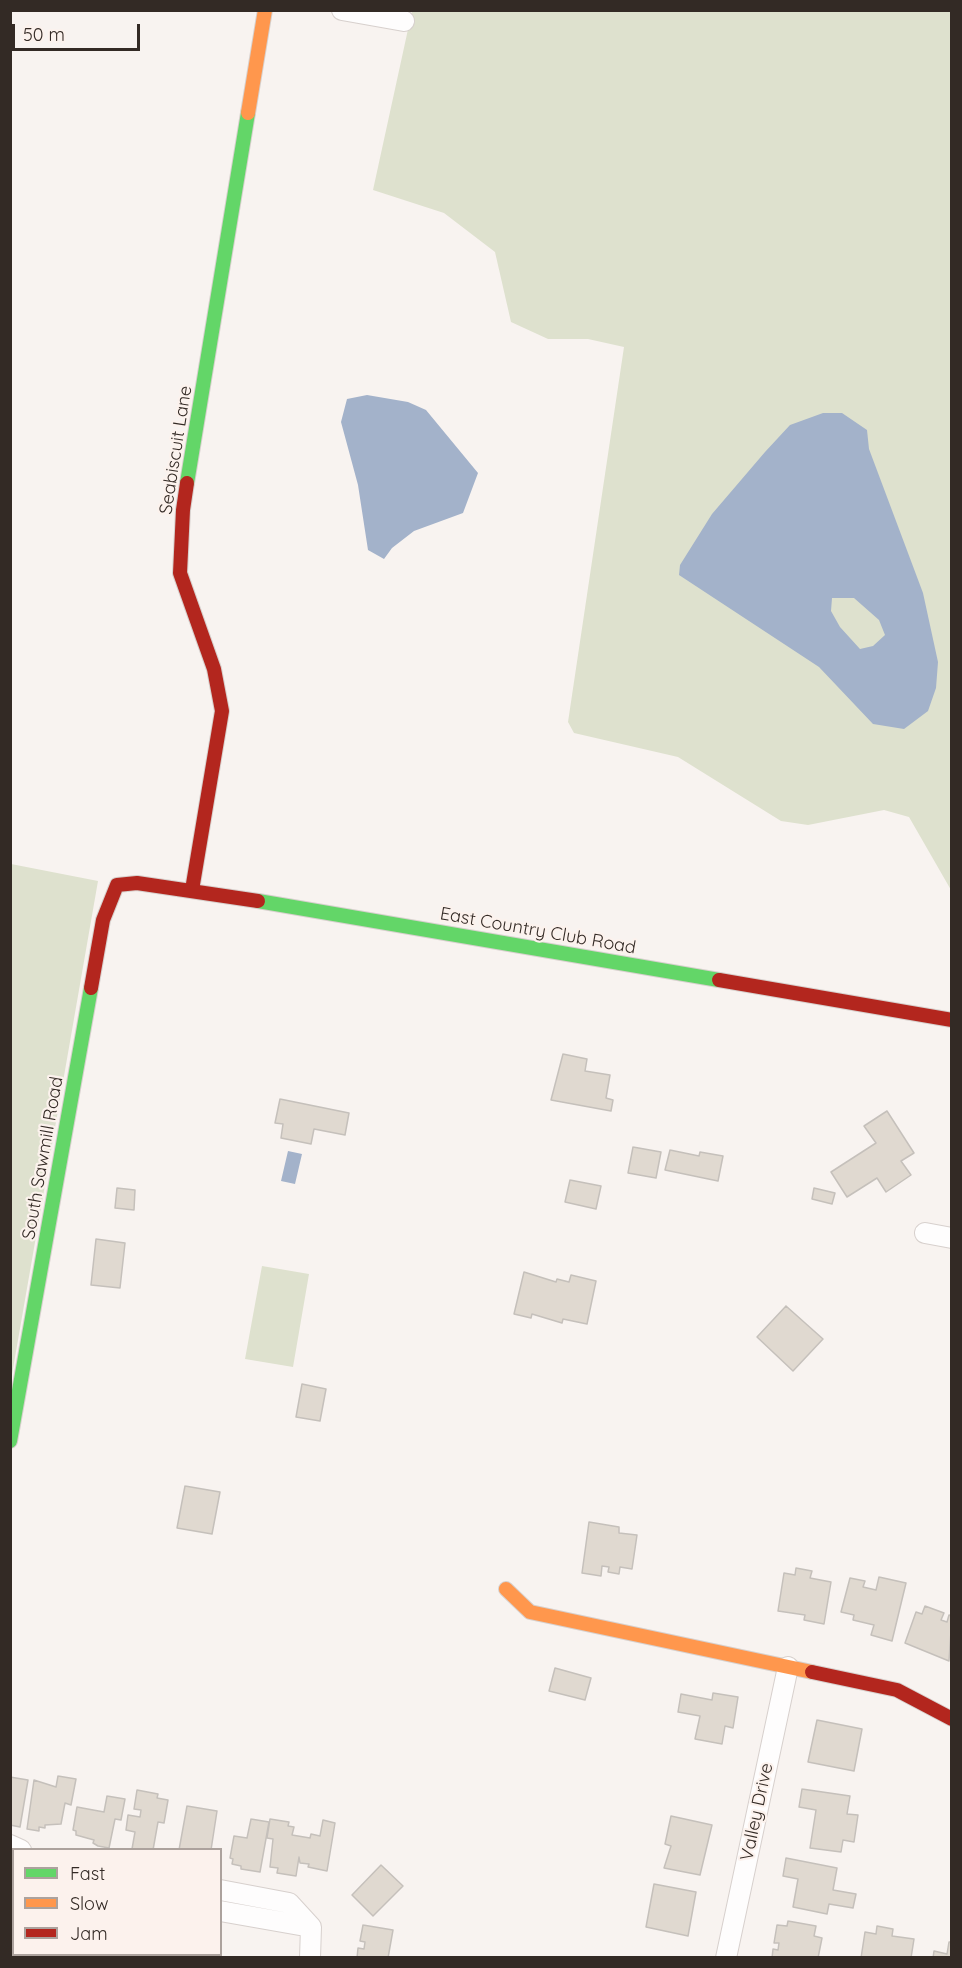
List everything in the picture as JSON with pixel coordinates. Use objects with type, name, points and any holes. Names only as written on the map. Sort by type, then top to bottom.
[{"type":"street","name":"Seabiscuit Lane","points":[[192,890],[222,711],[214,669],[180,573],[183,510],[265,10]]},
{"type":"street","points":[[342,10],[404,21]]},
{"type":"street","name":"East Country Club Road","points":[[117,885],[137,883],[192,890],[951,1020]]},
{"type":"street","name":"South Sawmill Road","points":[[10,1441],[103,920],[117,885]]},
{"type":"street","points":[[925,1233],[951,1238]]},
{"type":"street","points":[[506,1589],[530,1612],[897,1690],[951,1719]]},
{"type":"street","name":"Valley Drive","points":[[726,1958],[788,1667]]},
{"type":"street","points":[[222,1890],[289,1903],[311,1928],[310,1958]]},
{"type":"street","points":[[222,1911],[311,1928]]},
{"type":"green space","points":[[412,11],[951,11],[951,890],[909,817],[884,810],[808,825],[781,821],[678,757],[574,733],[568,722],[624,347],[588,339],[548,339],[511,322],[495,252],[444,213],[373,190]]},
{"type":"green space","points":[[10,864],[98,881],[11,1380]]},
{"type":"green space","points":[[262,1266],[309,1274],[293,1367],[245,1359]]},
{"type":"water","points":[[367,395],[408,402],[426,410],[478,473],[463,513],[414,531],[392,548],[384,559],[368,550],[358,485],[341,422],[347,399]]},
{"type":"water","points":[[823,413],[842,413],[867,430],[869,449],[923,593],[938,662],[936,688],[928,711],[904,729],[873,724],[819,667],[679,575],[680,565],[712,514],[790,425]],"holes":[[[832,598],[854,598],[879,620],[885,635],[873,646],[860,649],[840,627],[831,611]]]},
{"type":"water","points":[[288,1151],[302,1154],[295,1184],[281,1181]]},
{"type":"building","points":[[563,1054],[587,1059],[585,1071],[610,1075],[606,1098],[613,1100],[611,1111],[551,1100]]},
{"type":"building","points":[[280,1099],[349,1113],[345,1135],[314,1129],[311,1144],[281,1138],[283,1124],[275,1123]]},
{"type":"building","points":[[887,1111],[914,1153],[901,1161],[911,1175],[886,1192],[877,1178],[847,1197],[831,1172],[876,1143],[864,1126]]},
{"type":"building","points":[[633,1147],[661,1152],[656,1178],[628,1173]]},
{"type":"building","points":[[670,1150],[699,1156],[700,1152],[723,1156],[718,1181],[665,1170]]},
{"type":"building","points":[[570,1180],[601,1186],[596,1209],[565,1202]]},
{"type":"building","points":[[117,1188],[135,1190],[134,1210],[115,1208]]},
{"type":"building","points":[[814,1188],[835,1193],[832,1204],[812,1199]]},
{"type":"building","points":[[96,1239],[125,1243],[120,1288],[91,1285]]},
{"type":"building","points":[[524,1272],[556,1282],[557,1279],[569,1282],[571,1275],[596,1281],[587,1324],[563,1319],[562,1323],[532,1314],[531,1318],[514,1314]]},
{"type":"building","points":[[786,1306],[823,1339],[793,1371],[757,1337]]},
{"type":"building","points":[[302,1384],[326,1389],[320,1421],[296,1417]]},
{"type":"building","points":[[185,1486],[220,1492],[212,1534],[177,1528]]},
{"type":"building","points":[[589,1522],[619,1527],[619,1533],[637,1535],[632,1569],[620,1567],[619,1574],[608,1572],[609,1567],[602,1566],[601,1576],[582,1573]]},
{"type":"building","points":[[796,1568],[812,1571],[810,1578],[831,1582],[824,1624],[804,1620],[805,1615],[778,1611],[784,1573],[795,1575]]},
{"type":"building","points":[[879,1577],[906,1583],[892,1641],[871,1635],[874,1625],[853,1620],[854,1615],[841,1612],[850,1578],[865,1581],[863,1587],[876,1590]]},
{"type":"building","points":[[925,1606],[944,1613],[941,1620],[947,1622],[949,1615],[952,1616],[949,1661],[905,1643],[916,1612],[922,1614]]},
{"type":"building","points":[[555,1668],[591,1678],[585,1700],[549,1691]]},
{"type":"building","points":[[713,1693],[738,1697],[733,1728],[725,1726],[722,1744],[695,1739],[700,1716],[678,1712],[681,1694],[712,1700]]},
{"type":"building","points":[[817,1720],[862,1729],[854,1771],[808,1762]]},
{"type":"building","points":[[58,1776],[76,1779],[71,1805],[65,1803],[61,1824],[45,1825],[45,1828],[39,1827],[39,1831],[27,1829],[34,1780],[56,1787]]},
{"type":"building","points":[[10,1777],[28,1780],[20,1827],[10,1825]]},
{"type":"building","points":[[802,1789],[850,1796],[847,1814],[858,1815],[854,1842],[843,1840],[841,1852],[810,1848],[816,1810],[799,1807]]},
{"type":"building","points":[[137,1790],[158,1794],[157,1798],[168,1800],[164,1823],[158,1822],[153,1848],[132,1848],[135,1832],[126,1830],[128,1815],[140,1817],[141,1810],[134,1809]]},
{"type":"building","points":[[107,1796],[125,1799],[121,1820],[115,1819],[109,1848],[98,1846],[93,1843],[94,1840],[76,1835],[76,1831],[73,1830],[77,1807],[104,1812]]},
{"type":"building","points":[[187,1806],[217,1811],[211,1848],[179,1848]]},
{"type":"building","points":[[671,1816],[712,1825],[700,1875],[664,1868],[671,1846],[665,1844]]},
{"type":"building","points":[[251,1819],[269,1822],[260,1872],[241,1869],[241,1866],[232,1864],[233,1859],[230,1858],[234,1836],[247,1838]]},
{"type":"building","points":[[270,1819],[289,1822],[288,1826],[294,1827],[292,1835],[310,1838],[311,1834],[320,1836],[323,1820],[335,1823],[327,1871],[300,1863],[299,1857],[296,1876],[277,1873],[278,1868],[270,1867],[273,1839],[267,1838]]},
{"type":"building","points":[[786,1858],[837,1868],[833,1890],[856,1894],[853,1908],[829,1904],[827,1914],[793,1907],[798,1879],[783,1876]]},
{"type":"building","points":[[381,1865],[403,1886],[373,1916],[352,1895]]},
{"type":"building","points":[[654,1884],[696,1892],[688,1936],[646,1927]]},
{"type":"building","points":[[788,1921],[816,1926],[814,1936],[822,1938],[818,1958],[772,1958],[773,1949],[778,1950],[779,1943],[774,1943],[777,1925],[787,1926]]},
{"type":"building","points":[[363,1925],[393,1930],[388,1958],[357,1958],[358,1948],[364,1949],[365,1942],[360,1941]]},
{"type":"building","points":[[877,1926],[893,1929],[892,1936],[914,1939],[911,1958],[861,1958],[865,1932],[876,1934]]},
{"type":"building","points":[[949,1942],[952,1942],[952,1958],[933,1958],[934,1951],[947,1954]]},
{"type":"building","points":[[50,1956],[81,1956],[81,1958],[49,1958]]},
{"type":"building","points":[[87,1956],[103,1956],[103,1958],[87,1958]]},
{"type":"building","points":[[126,1956],[190,1957],[125,1958]]},
{"type":"traffic: fast","points":[[187,483],[248,113]]},
{"type":"traffic: fast","points":[[258,901],[719,980]]},
{"type":"traffic: fast","points":[[10,1441],[91,988]]},
{"type":"traffic: slow","points":[[248,113],[265,10]]},
{"type":"traffic: slow","points":[[506,1589],[530,1612],[812,1672]]},
{"type":"traffic: jam","points":[[187,483],[183,510],[180,573],[214,669],[222,711],[192,890]]},
{"type":"traffic: jam","points":[[91,988],[103,920],[117,885],[137,883],[258,901]]},
{"type":"traffic: jam","points":[[719,980],[952,1020]]},
{"type":"traffic: jam","points":[[812,1672],[897,1690],[952,1719]]}]
